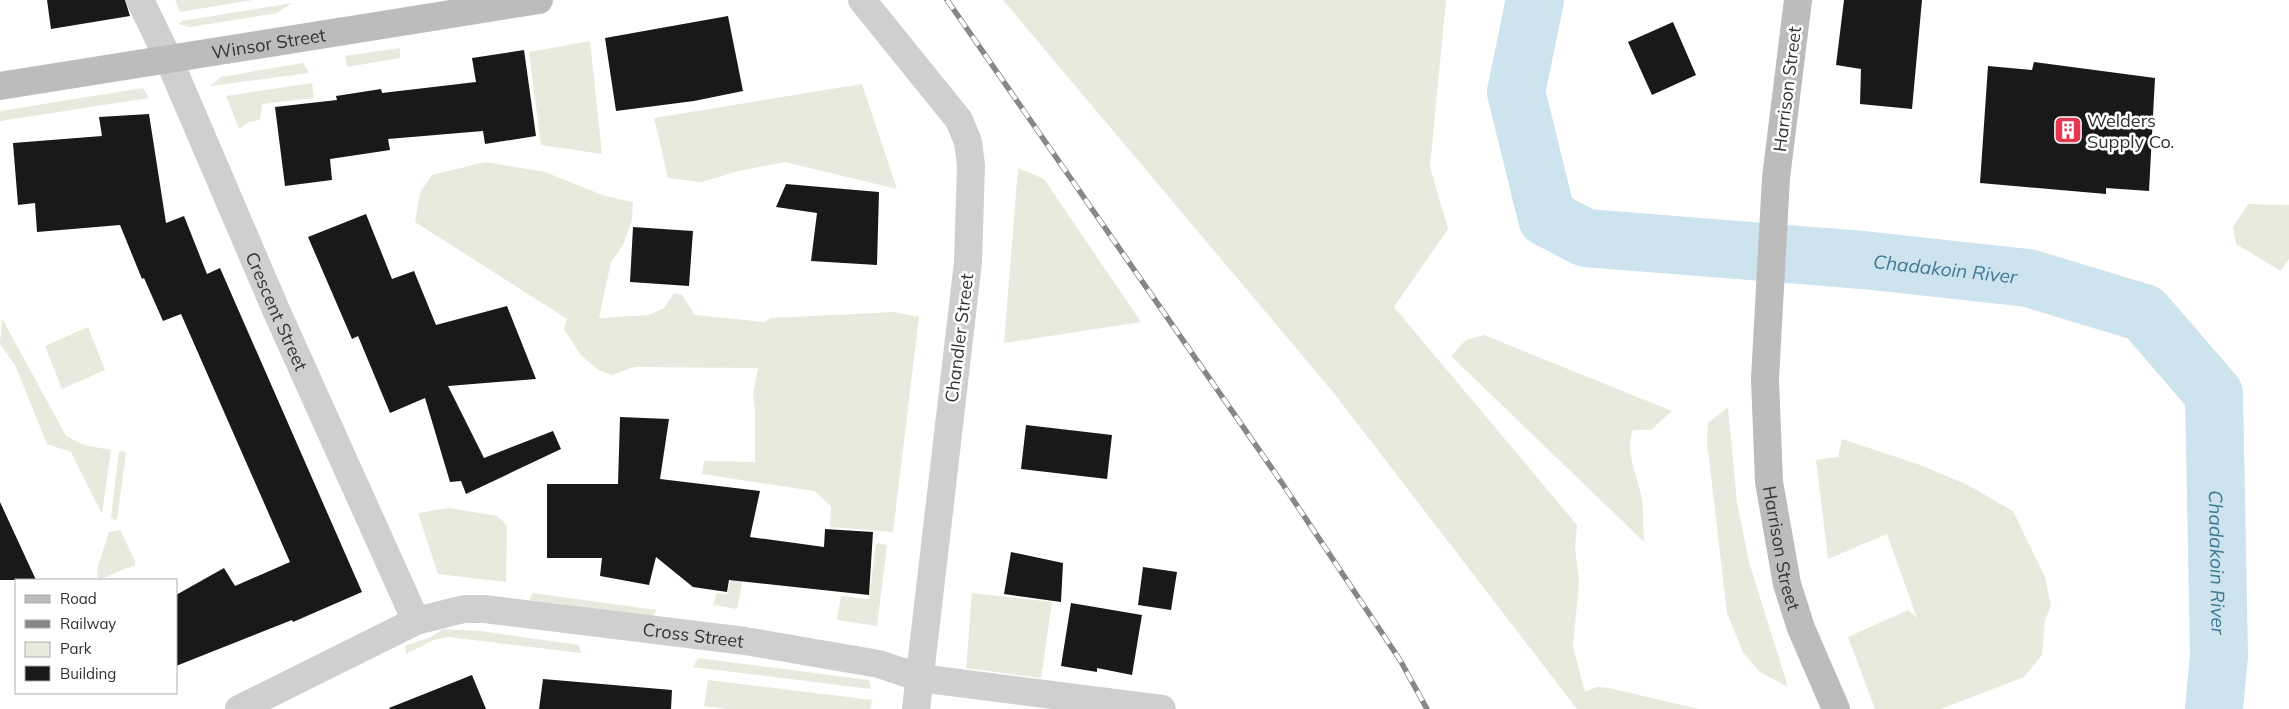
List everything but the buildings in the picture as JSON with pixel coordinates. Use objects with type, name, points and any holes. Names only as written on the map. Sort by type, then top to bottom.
[{"type":"street","name":"Crescent Street","points":[[140,0],[170,60],[276,310],[416,621]]},
{"type":"street","name":"Winsor Street","points":[[0,86],[170,60],[332,32],[438,8],[538,0]]},
{"type":"street","name":"Chandler Street","points":[[862,0],[959,120],[968,142],[971,165],[968,262],[916,709]]},
{"type":"street","name":"Harrison Street","points":[[1798,0],[1776,178],[1764,379],[1769,482],[1787,584],[1802,628],[1836,709]]},
{"type":"street","name":"Cross Street","points":[[239,709],[416,621],[464,609],[485,609],[746,641],[878,664],[920,678],[1162,709]]},
{"type":"green space","points":[[175,0],[253,0],[180,12]]},
{"type":"green space","points":[[1003,0],[1446,0],[1430,167],[1448,229],[1394,307],[1577,525],[1575,547],[1579,582],[1573,647],[1585,692],[1597,687],[1609,688],[1699,709],[1577,709],[1333,392]]},
{"type":"green space","points":[[292,3],[277,13],[190,27],[178,24],[182,21]]},
{"type":"green space","points":[[590,41],[602,154],[541,145],[529,52]]},
{"type":"green space","points":[[400,48],[400,58],[347,67],[345,56]]},
{"type":"green space","points":[[303,63],[309,73],[210,86],[221,77]]},
{"type":"green space","points":[[312,83],[314,98],[262,104],[260,120],[249,122],[239,129],[226,96]]},
{"type":"green space","points":[[862,84],[897,189],[785,162],[738,171],[702,182],[668,178],[654,118]]},
{"type":"green space","points":[[143,88],[149,98],[0,121],[0,111]]},
{"type":"green space","points":[[485,162],[545,172],[605,196],[633,202],[632,220],[623,245],[611,262],[599,318],[649,315],[664,308],[674,293],[682,295],[695,315],[764,322],[771,318],[894,312],[919,317],[893,532],[830,527],[831,506],[814,491],[702,474],[704,461],[755,462],[755,411],[753,395],[758,368],[635,367],[612,375],[598,370],[580,354],[564,329],[567,319],[415,222],[420,193],[432,175]]},
{"type":"green space","points":[[1018,168],[1044,179],[1141,322],[1004,343]]},
{"type":"green space","points":[[2248,204],[2289,205],[2289,259],[2281,271],[2236,244],[2233,227]]},
{"type":"green space","points":[[2,318],[66,436],[84,445],[111,450],[102,514],[71,452],[47,444],[15,365],[0,344]]},
{"type":"green space","points":[[88,327],[105,370],[62,389],[45,346]]},
{"type":"green space","points":[[1484,335],[1672,411],[1651,430],[1633,430],[1631,438],[1631,455],[1642,499],[1644,542],[1451,356],[1466,340]]},
{"type":"green space","points":[[1728,407],[1737,502],[1749,562],[1788,687],[1760,672],[1743,652],[1727,613],[1707,442],[1708,423]]},
{"type":"green space","points":[[1842,439],[1923,466],[1966,484],[2013,511],[2045,577],[2051,606],[2045,620],[2042,655],[2024,677],[1941,709],[1875,709],[1848,637],[1908,610],[1917,618],[1887,534],[1828,559],[1816,460],[1838,457]]},
{"type":"green space","points":[[119,451],[126,452],[117,521],[111,518]]},
{"type":"green space","points":[[449,508],[497,516],[507,525],[506,582],[438,574],[418,513]]},
{"type":"green space","points":[[120,530],[135,561],[135,565],[98,579],[97,569],[109,532]]},
{"type":"green space","points":[[876,543],[887,545],[877,626],[837,620],[841,596],[869,599]]},
{"type":"green space","points":[[740,549],[748,552],[737,609],[713,605],[717,593],[727,594]]},
{"type":"green space","points":[[532,593],[657,610],[653,617],[530,600]]},
{"type":"green space","points":[[972,593],[1052,602],[1041,678],[966,668]]},
{"type":"green space","points":[[443,629],[480,631],[579,645],[581,653],[448,637],[434,640],[406,654],[405,646],[431,637]]},
{"type":"green space","points":[[698,658],[869,680],[871,689],[693,667]]},
{"type":"green space","points":[[708,680],[872,700],[870,709],[726,709],[704,706]]},
{"type":"waterway","name":"Chadakoin River","points":[[1535,0],[1516,92],[1547,218],[1586,238],[1863,260],[2028,278],[2144,313],[2214,394],[2219,655],[2214,709]]},
{"type":"railway","points":[[947,0],[1282,483],[1400,660],[1427,709]]},
{"type":"place","name":"Welders Supply Co.","points":[[2068,130]]}]
